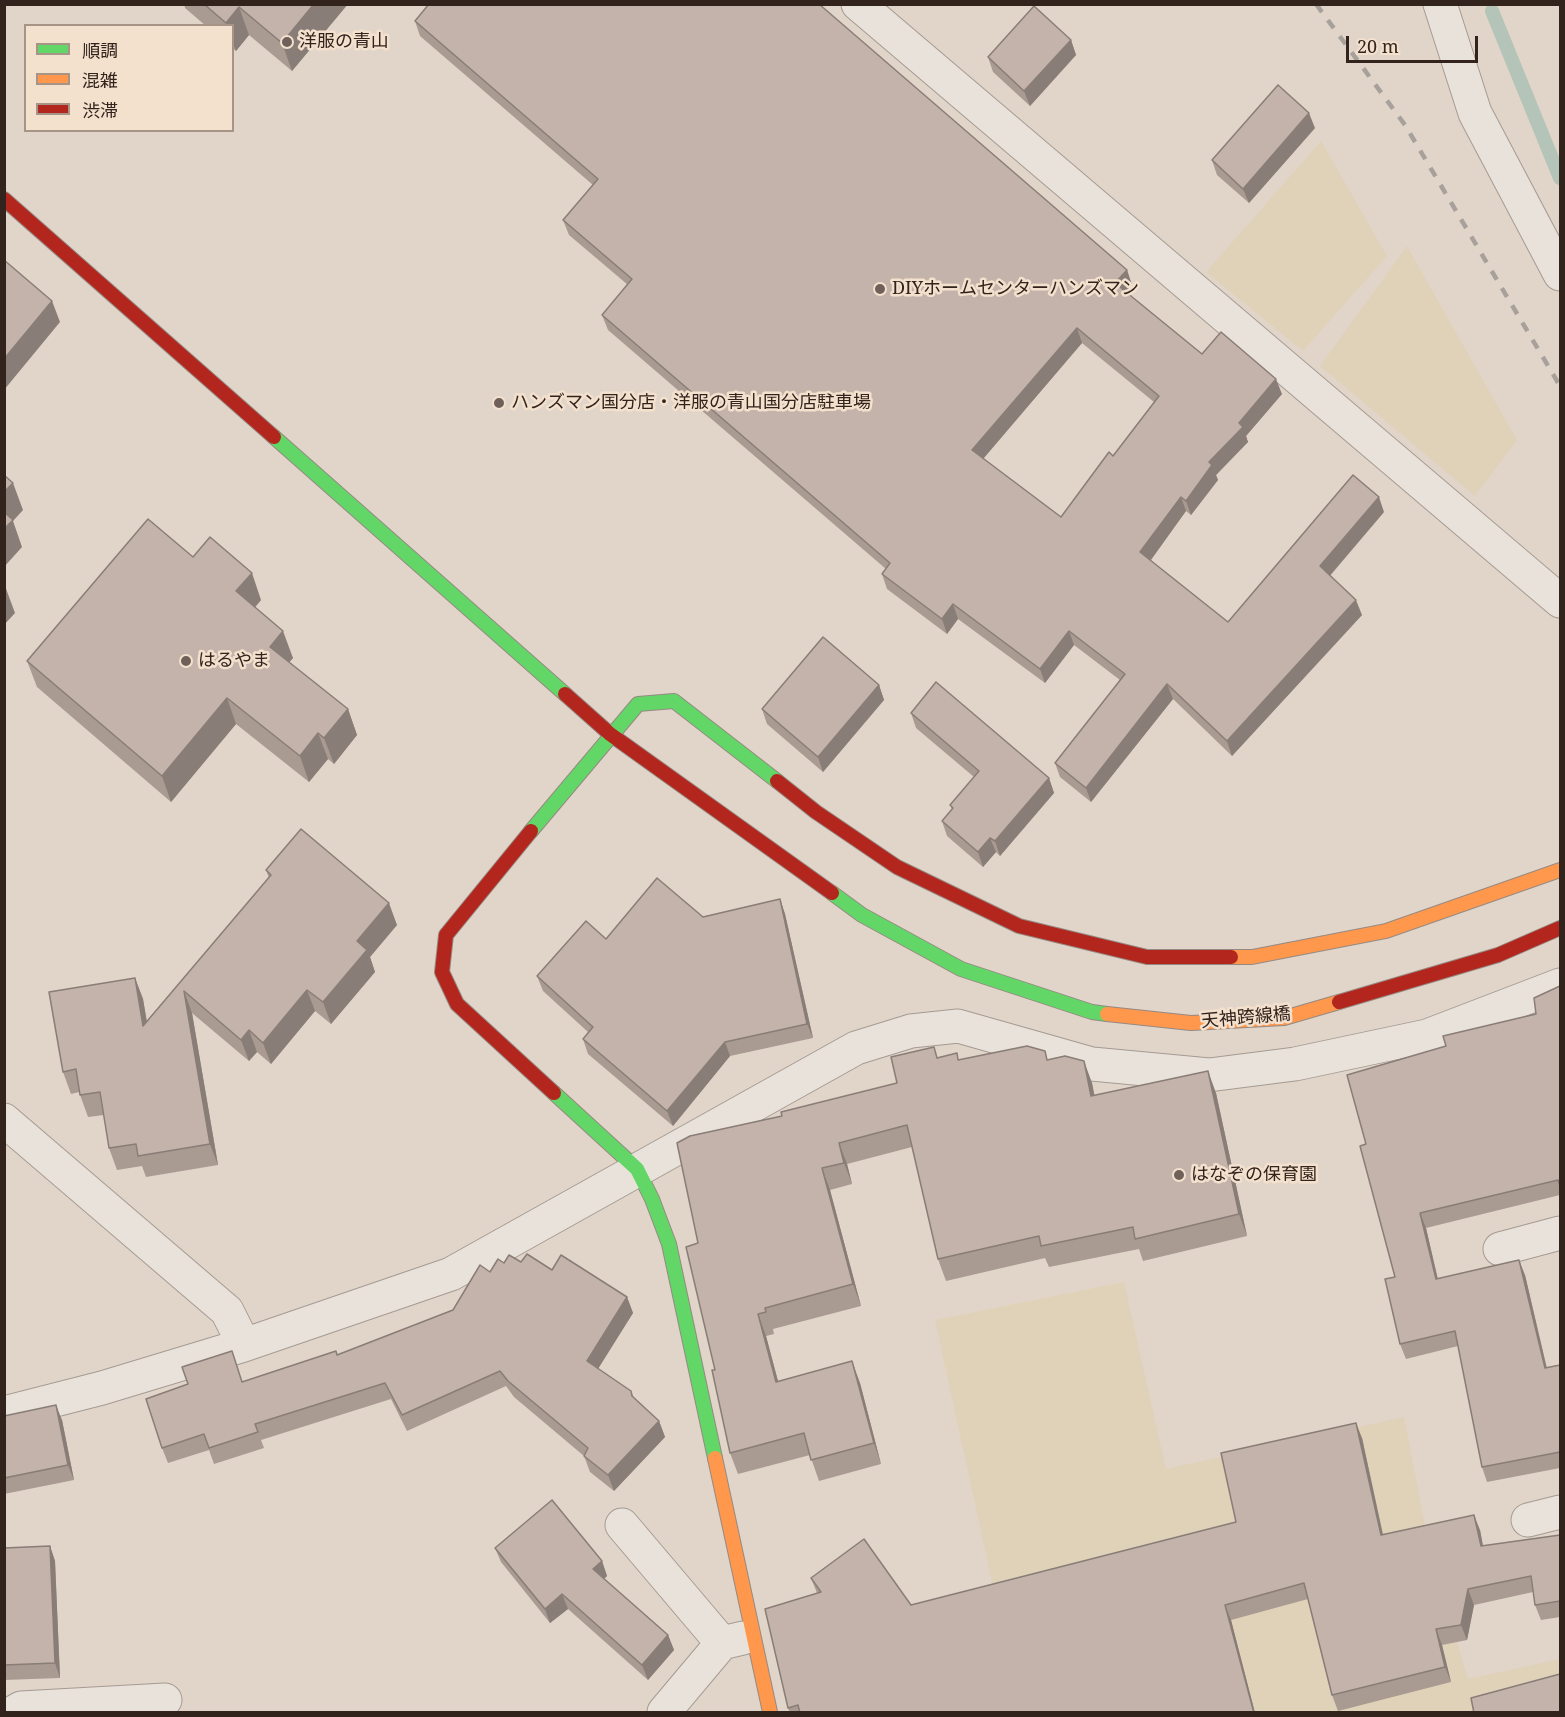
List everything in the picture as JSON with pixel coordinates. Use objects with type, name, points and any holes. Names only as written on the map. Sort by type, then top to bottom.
[{"type":"street","points":[[858,4],[1560,601]]},
{"type":"street","points":[[1440,4],[1475,113],[1560,274]]},
{"type":"street","name":"天神跨線橋","points":[[4,199],[610,734],[862,915],[961,969],[1092,1012],[1191,1023],[1284,1018],[1407,984],[1498,955],[1560,928]]},
{"type":"street","points":[[770,1713],[738,1639],[669,1244],[637,1169],[457,1004],[442,972],[446,935],[610,734],[638,704],[674,701],[798,799],[897,867],[1019,926],[1147,957],[1252,957],[1386,931],[1560,870]]},
{"type":"street","points":[[4,1413],[102,1388],[244,1345],[451,1274],[856,1048],[911,1031],[958,1026],[1092,1064],[1209,1075],[1295,1064],[1427,1036],[1560,984]]},
{"type":"street","points":[[4,1120],[227,1311],[244,1345]]},
{"type":"street","points":[[1500,1250],[1560,1233]]},
{"type":"street","points":[[1528,1520],[1560,1512]]},
{"type":"street","points":[[622,1525],[738,1639]]},
{"type":"street","points":[[664,1713],[738,1639]]},
{"type":"street","points":[[14,1713],[21,1708],[165,1700]]},
{"type":"shaded area","points":[[1321,141],[1387,256],[1303,351],[1206,272]]},
{"type":"shaded area","points":[[1407,246],[1517,440],[1475,496],[1320,366]]},
{"type":"shaded area","points":[[1124,1282],[1166,1469],[1404,1417],[1428,1541],[1468,1679],[1560,1659],[1560,1712],[916,1712],[1015,1688],[935,1320]]},
{"type":"building","points":[[204,4],[314,4],[282,43],[239,7],[226,23]]},
{"type":"building","name":"DIYホームセンターハンズマン","points":[[429,4],[819,4],[1127,270],[1115,283],[1202,354],[1221,332],[1276,379],[1239,423],[1243,427],[1209,462],[1212,465],[1186,501],[1181,497],[1140,552],[1228,622],[1353,475],[1379,497],[1320,566],[1356,600],[1227,741],[1167,684],[1086,788],[1055,763],[1125,674],[1069,631],[1040,669],[953,604],[942,619],[882,574],[890,563],[602,315],[632,279],[563,220],[598,179],[415,21]],"holes":[[[1077,328],[1159,396],[1113,456],[1109,452],[1061,517],[972,450]]]},
{"type":"building","points":[[1034,6],[1071,40],[1024,91],[988,57]]},
{"type":"building","points":[[1278,85],[1309,113],[1243,189],[1212,160]]},
{"type":"building","points":[[4,260],[52,301],[4,359]]},
{"type":"building","points":[[4,475],[13,483],[4,492]]},
{"type":"building","points":[[4,512],[13,520],[4,529]]},
{"type":"building","points":[[148,519],[193,557],[210,537],[252,573],[236,591],[283,631],[270,647],[348,709],[324,738],[318,733],[300,756],[227,698],[162,776],[27,661]]},
{"type":"building","points":[[823,637],[879,685],[818,757],[762,709]]},
{"type":"building","points":[[936,682],[1049,778],[995,841],[990,838],[978,852],[942,821],[953,808],[950,805],[979,771],[911,713]]},
{"type":"building","points":[[301,829],[389,903],[357,941],[367,950],[323,1002],[307,990],[263,1043],[249,1030],[241,1040],[184,991],[210,1144],[138,1156],[136,1144],[109,1148],[100,1092],[80,1095],[76,1069],[63,1072],[49,992],[135,978],[143,1026],[271,875],[266,870]]},
{"type":"building","points":[[657,878],[703,917],[780,899],[807,1024],[725,1042],[667,1111],[583,1039],[593,1027],[537,976],[586,921],[606,939]]},
{"type":"building","points":[[1560,986],[1560,1186],[1558,1180],[1420,1213],[1436,1279],[1519,1260],[1545,1368],[1560,1365],[1560,1452],[1482,1467],[1455,1331],[1400,1344],[1385,1279],[1395,1277],[1360,1146],[1366,1144],[1347,1075],[1446,1046],[1443,1036],[1536,1014],[1534,998]]},
{"type":"building","points":[[1027,1046],[1045,1051],[1047,1060],[1065,1056],[1084,1061],[1091,1096],[1208,1071],[1239,1214],[1135,1239],[1133,1227],[1041,1246],[1039,1236],[938,1259],[907,1125],[839,1143],[844,1163],[822,1168],[853,1284],[765,1308],[766,1312],[758,1314],[776,1382],[852,1361],[874,1443],[811,1460],[804,1433],[730,1453],[712,1370],[715,1370],[686,1247],[698,1243],[677,1143],[690,1136],[782,1116],[781,1112],[897,1083],[891,1057],[934,1047],[937,1058],[957,1053],[958,1060]]},
{"type":"building","points":[[527,1254],[552,1270],[561,1255],[627,1297],[587,1361],[631,1391],[632,1396],[659,1421],[608,1475],[584,1456],[588,1448],[508,1381],[500,1371],[402,1415],[385,1383],[255,1424],[258,1432],[209,1448],[204,1434],[162,1448],[146,1399],[188,1384],[182,1367],[232,1351],[242,1382],[336,1351],[337,1355],[453,1310],[480,1265],[490,1272],[498,1259],[504,1263],[509,1255],[521,1262]]},
{"type":"building","points":[[56,1405],[68,1465],[4,1478],[4,1416]]},
{"type":"building","points":[[1356,1423],[1381,1535],[1474,1515],[1481,1546],[1560,1535],[1560,1601],[1535,1605],[1531,1576],[1468,1589],[1461,1625],[1436,1629],[1445,1667],[1332,1695],[1304,1583],[1225,1605],[1254,1713],[800,1713],[798,1705],[788,1708],[765,1609],[821,1592],[811,1578],[864,1539],[911,1605],[1236,1522],[1221,1453]]},
{"type":"building","points":[[552,1500],[602,1561],[593,1569],[668,1635],[642,1665],[562,1594],[545,1609],[495,1548]]},
{"type":"building","points":[[50,1546],[55,1663],[4,1665],[4,1548]]},
{"type":"building","points":[[1560,1674],[1560,1713],[1474,1713],[1471,1698]]},
{"type":"waterway","points":[[1492,11],[1560,178]]},
{"type":"railway","points":[[1316,4],[1405,125],[1560,386]]},
{"type":"traffic: fast","points":[[274,437],[565,694]]},
{"type":"traffic: fast","points":[[531,831],[638,704],[674,701],[777,781]]},
{"type":"traffic: fast","points":[[832,893],[862,915],[961,969],[1092,1012],[1107,1014]]},
{"type":"traffic: fast","points":[[554,1093],[637,1169],[652,1199],[669,1244],[715,1458]]},
{"type":"traffic: slow","points":[[1231,957],[1252,957],[1386,931],[1560,870]]},
{"type":"traffic: slow","points":[[1107,1014],[1191,1023],[1284,1018],[1339,1002]]},
{"type":"traffic: slow","points":[[715,1458],[770,1712]]},
{"type":"traffic: jam","points":[[4,199],[274,437]]},
{"type":"traffic: jam","points":[[565,694],[610,734],[832,893]]},
{"type":"traffic: jam","points":[[777,781],[816,812],[897,867],[1019,926],[1147,957],[1231,957]]},
{"type":"traffic: jam","points":[[531,831],[446,935],[442,972],[457,1004],[554,1093]]},
{"type":"traffic: jam","points":[[1339,1002],[1498,955],[1560,928]]},
{"type":"place","name":"洋服の青山","points":[[287,42]]},
{"type":"place","name":"DIYホームセンターハンズマン","points":[[880,289]]},
{"type":"place","name":"ハンズマン国分店・洋服の青山国分店駐車場","points":[[499,403]]},
{"type":"place","name":"はるやま","points":[[186,661]]},
{"type":"place","name":"はなぞの保育園","points":[[1179,1175]]}]
